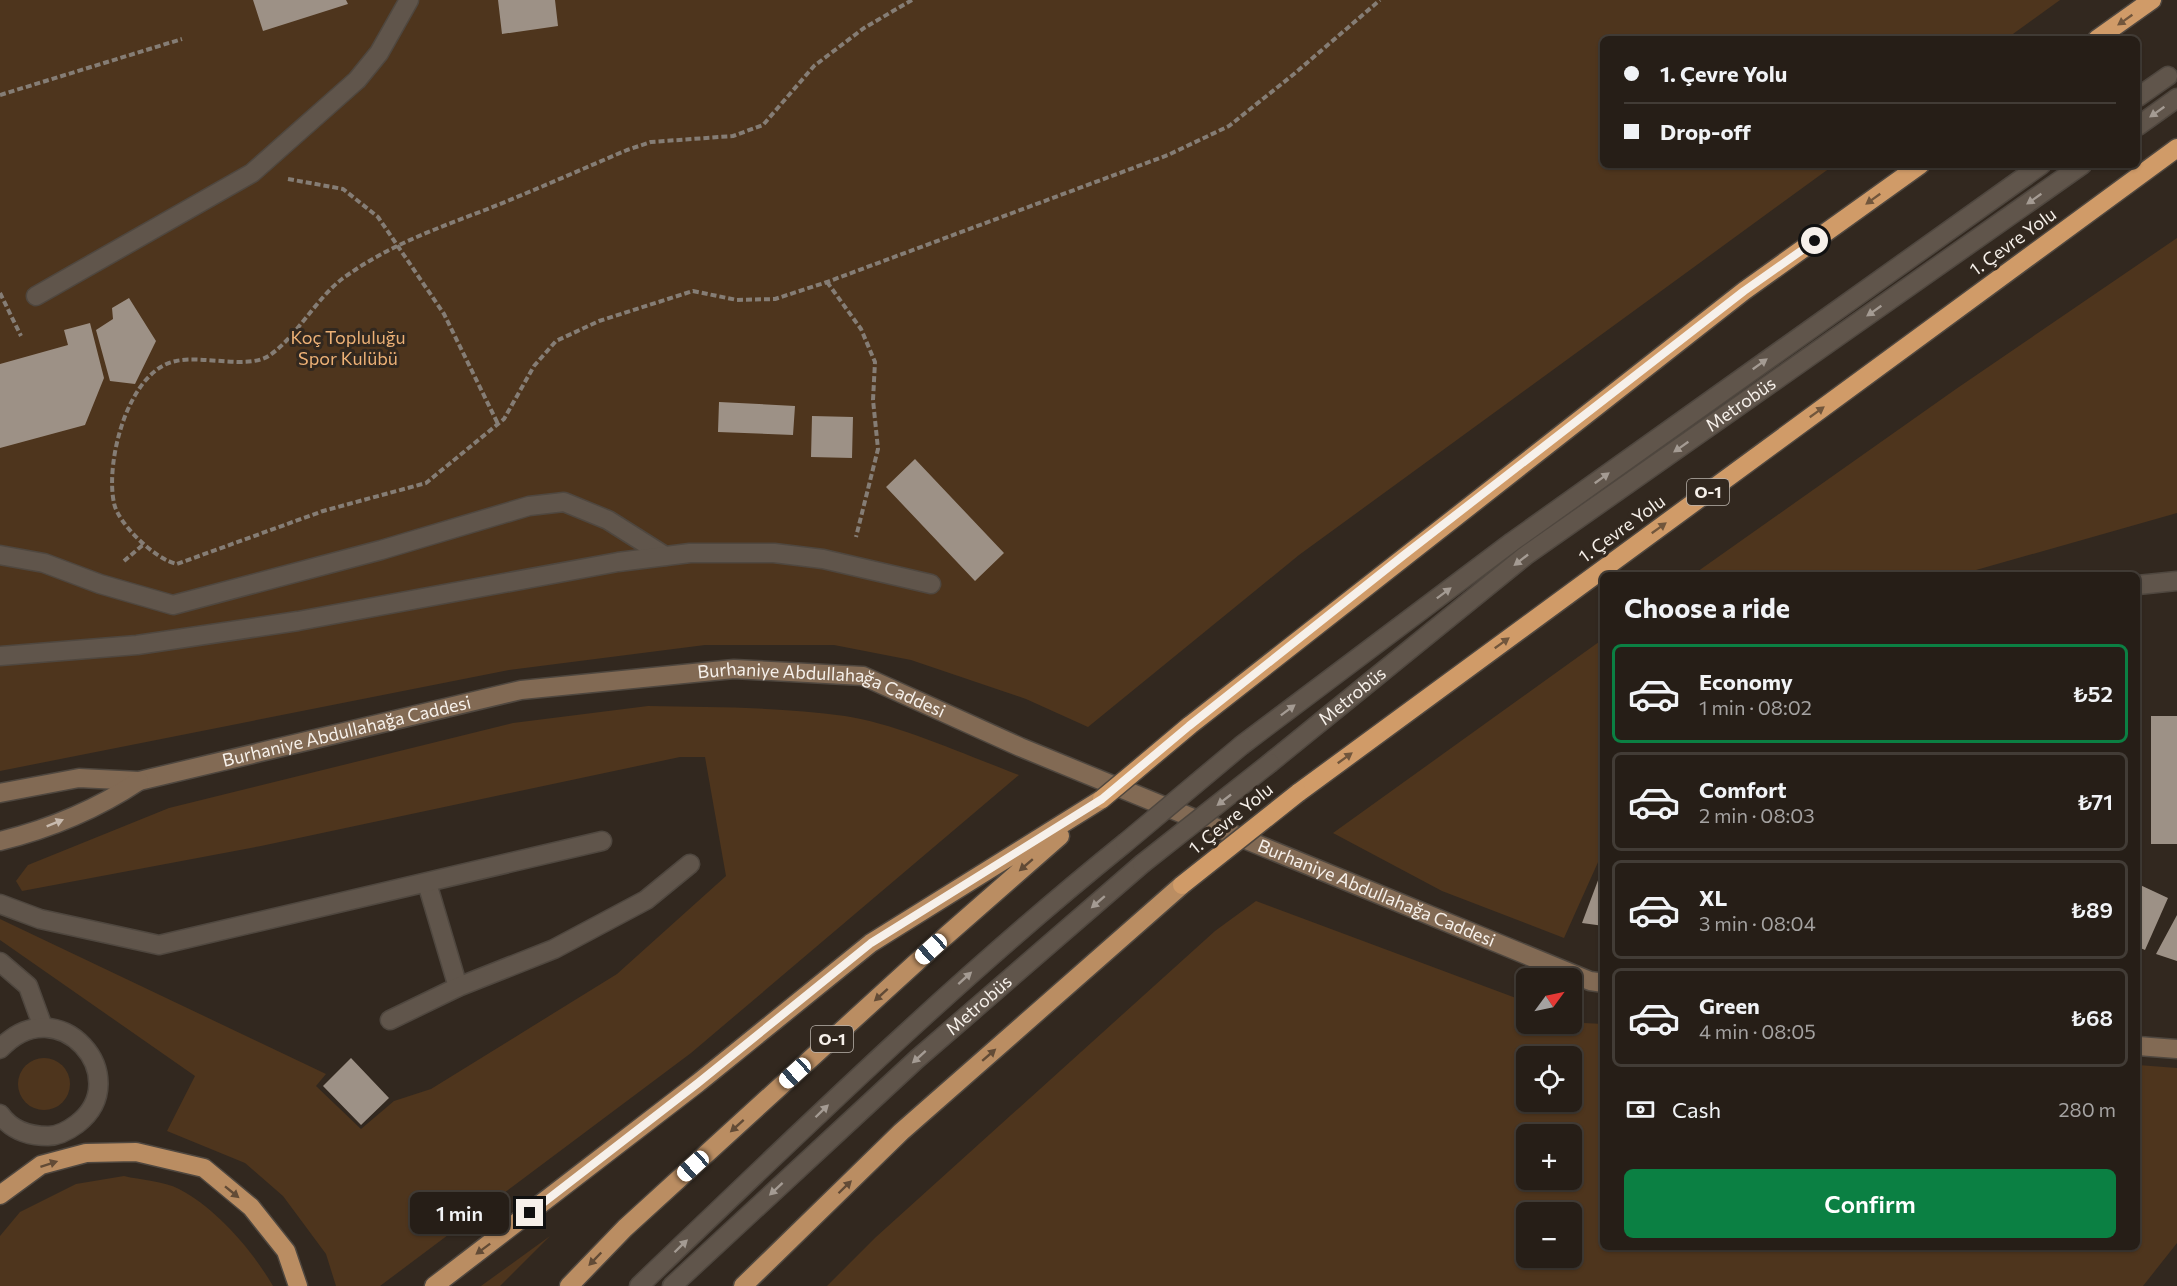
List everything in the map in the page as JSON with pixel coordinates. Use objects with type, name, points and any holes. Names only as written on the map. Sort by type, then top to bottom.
[{"type":"highway","points":[[2101,36],[2152,0]]},
{"type":"highway","name":"1. Çevre Yolu","points":[[743,1286],[901,1132],[1182,885],[1298,793],[2177,148]]},
{"type":"highway","name":"O-1","points":[[569,1286],[625,1228],[922,957],[1189,726],[1735,298],[1916,168]]},
{"type":"highway","points":[[434,1286],[698,1083],[871,943],[1102,799]]},
{"type":"highway","points":[[0,1195],[41,1165],[86,1153],[136,1152],[204,1168],[251,1207],[286,1251],[298,1286]]},
{"type":"main road","name":"Burhaniye Abdullahağa Caddesi","points":[[0,793],[80,778],[139,781],[520,690],[734,669],[863,676],[1020,747],[1590,981],[1600,982]]},
{"type":"main road","points":[[0,841],[23,836],[107,802],[139,781]]},
{"type":"main road","points":[[2140,1046],[2177,1049]]},
{"type":"street","points":[[36,296],[252,173],[357,80],[379,53],[409,0]]},
{"type":"street","points":[[2140,96],[2168,76]]},
{"type":"street","points":[[2140,125],[2177,98]]},
{"type":"street","points":[[2119,190],[2177,156]]},
{"type":"street","name":"Metrobüs","points":[[639,1286],[906,1032],[1032,918],[1242,746],[1512,542],[2037,168]]},
{"type":"street","name":"Metrobüs","points":[[672,1286],[917,1059],[1142,864],[1525,556],[2078,168]]},
{"type":"street","points":[[0,555],[44,563],[100,584],[173,605],[381,550],[530,506],[564,502],[608,520],[665,556]]},
{"type":"street","points":[[0,656],[54,653],[171,640],[298,621],[618,562],[690,553],[774,553],[849,565],[931,584]]},
{"type":"street","points":[[2140,585],[2177,581]]},
{"type":"street","points":[[0,904],[40,919],[159,945],[602,841]]},
{"type":"street","points":[[390,1020],[458,987],[554,949],[646,900],[690,864]]},
{"type":"street","points":[[427,882],[458,987]]},
{"type":"street","points":[[0,962],[28,986],[44,1027]]},
{"type":"street","points":[[0,1050],[10,1038],[26,1030],[44,1027],[60,1030],[76,1038],[89,1051],[98,1077],[94,1104],[84,1119],[70,1130],[52,1136],[34,1136],[3,1124]]},
{"type":"path","points":[[912,0],[864,28],[814,66],[763,125],[733,136],[651,142],[397,245],[341,280],[270,356],[249,363],[210,358],[175,361],[153,371],[136,394],[117,438],[112,479],[114,503],[119,520],[144,544],[170,563],[184,563],[205,553],[323,511],[426,483],[504,419],[534,366],[556,341],[598,321],[693,291],[738,300],[775,298],[827,282],[1168,155],[1228,126],[1294,74],[1380,0]]},
{"type":"path","points":[[0,96],[182,39]]},
{"type":"path","points":[[252,173],[343,189],[378,217],[444,314],[498,424]]},
{"type":"path","points":[[827,282],[861,329],[874,362],[873,400],[878,449],[849,565]]},
{"type":"path","points":[[0,293],[21,336]]},
{"type":"green space","name":"Koç Topluluğu Spor Kulübü","points":[[0,0],[2060,0],[2010,36],[1600,36],[1600,168],[1830,168],[1299,555],[1088,727],[1026,699],[911,660],[834,645],[705,645],[509,670],[0,771]]},
{"type":"green space","points":[[2177,238],[2177,513],[1969,572],[1697,572],[1956,389]]},
{"type":"green space","points":[[1600,641],[1600,858],[1564,938],[1442,891],[1333,833]]},
{"type":"green space","points":[[648,706],[771,709],[845,716],[910,733],[1019,775],[691,1053],[380,1286],[336,1286],[326,1254],[283,1196],[245,1163],[167,1131],[195,1076],[0,940],[0,919],[326,1074],[316,1086],[361,1129],[394,1101],[431,1089],[617,974],[726,876],[705,757],[680,757],[261,846],[22,891],[16,881],[28,865],[169,808],[513,723]]},
{"type":"green space","points":[[1256,901],[1516,998],[1516,1034],[1582,1034],[1582,1022],[1600,1024],[1600,1250],[2140,1250],[2140,1065],[2177,1068],[2177,1243],[2143,1286],[827,1286],[876,1237],[1215,931]]},
{"type":"green space","points":[[44,1058],[54,1060],[62,1066],[68,1074],[70,1084],[68,1094],[62,1102],[54,1108],[44,1110],[34,1108],[26,1102],[20,1094],[18,1084],[20,1074],[26,1066],[34,1060]]},
{"type":"green space","points":[[124,1176],[166,1184],[193,1197],[232,1231],[255,1258],[273,1286],[0,1286],[0,1236],[20,1212],[76,1184]]},
{"type":"green space","points":[[550,1236],[500,1286],[481,1286]]},
{"type":"building","points":[[253,0],[346,0],[348,4],[263,31]]},
{"type":"building","points":[[498,0],[555,0],[558,26],[502,34]]},
{"type":"building","points":[[129,298],[156,341],[135,384],[110,381],[96,330],[113,319],[112,308]]},
{"type":"building","points":[[90,323],[104,378],[85,425],[0,448],[0,364],[68,345],[64,330]]},
{"type":"building","points":[[719,402],[795,406],[793,435],[718,432]]},
{"type":"building","points":[[812,416],[853,417],[852,458],[811,457]]},
{"type":"building","points":[[915,459],[1004,553],[975,581],[886,487]]},
{"type":"building","points":[[2140,701],[2142,830],[2140,830]]},
{"type":"building","points":[[2151,716],[2177,716],[2177,844],[2151,844]]},
{"type":"building","points":[[1600,875],[1600,925],[1582,923]]},
{"type":"building","points":[[2140,885],[2168,898],[2145,950],[2140,948]]},
{"type":"building","points":[[2177,915],[2177,961],[2156,954]]},
{"type":"building","points":[[351,1058],[389,1098],[361,1125],[323,1086]]},
{"type":"route","points":[[530,1213],[698,1083],[871,943],[1102,799],[1189,726],[1404,555],[1744,291],[1815,241]]}]
